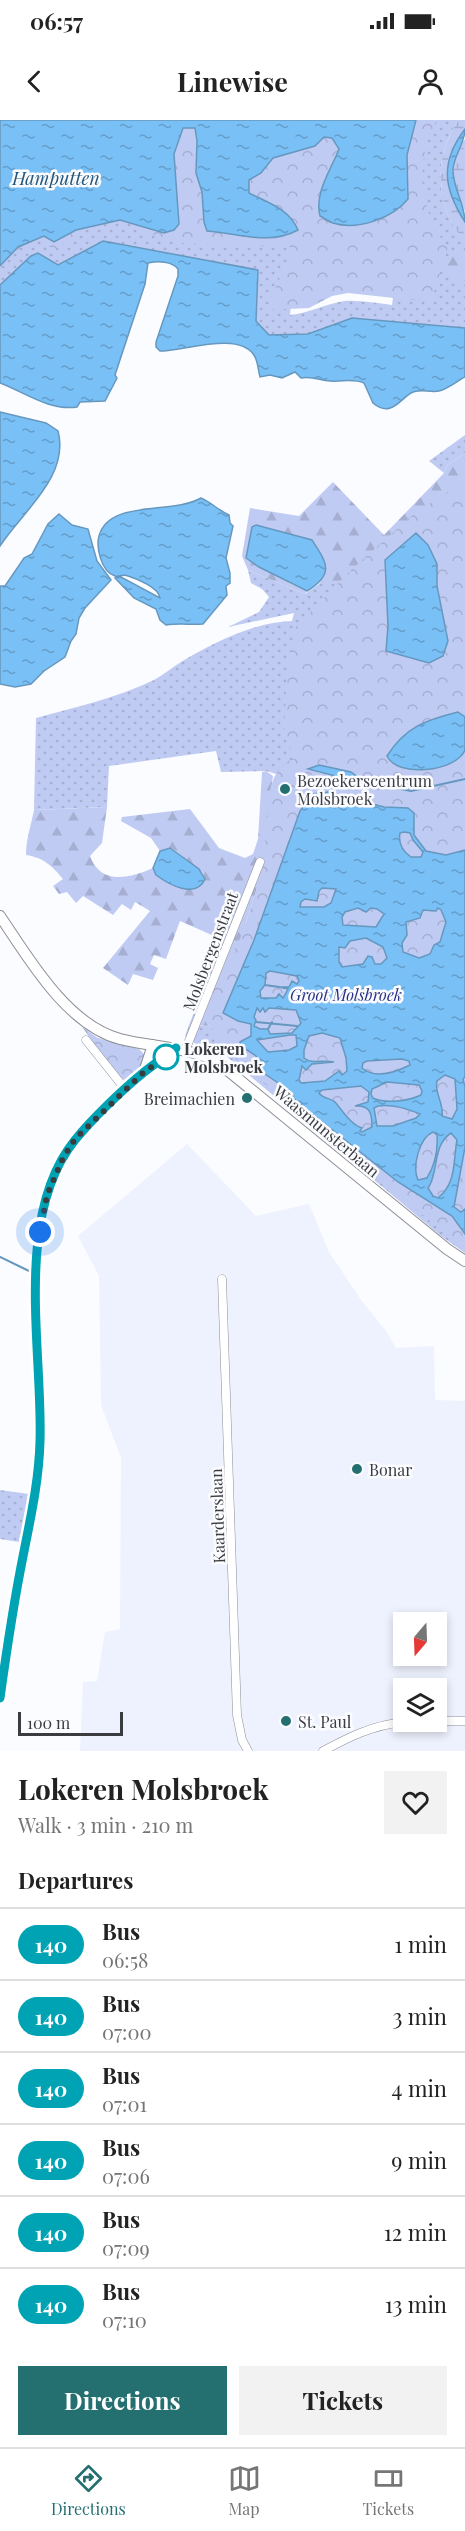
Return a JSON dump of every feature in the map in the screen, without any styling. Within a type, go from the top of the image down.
[{"type":"street","name":"Molsbergenstraat","points":[[181,1050],[260,862]]},
{"type":"street","name":"Waasmunsterbaan","points":[[0,916],[44,979],[82,1021],[119,1039],[181,1050],[215,1060],[229,1069],[447,1249],[465,1261]]},
{"type":"street","points":[[86,1040],[125,1089]]},
{"type":"street","points":[[144,1072],[153,1045]]},
{"type":"street","points":[[0,1698],[6,1644],[35,1490],[40,1441],[35,1307],[40,1232],[47,1195],[63,1158],[75,1139],[144,1072],[181,1050]]},
{"type":"street","name":"Kaarderslaan","points":[[222,1279],[237,1715],[242,1740],[248,1751]]},
{"type":"street","points":[[447,1721],[465,1721]]},
{"type":"street","points":[[322,1751],[367,1729],[393,1723]]},
{"type":"shaded area","points":[[187,1144],[256,1216],[309,1204],[329,1252],[396,1348],[434,1346],[435,1400],[465,1401],[465,1751],[80,1751],[83,1682],[97,1681],[105,1632],[120,1629],[121,1458],[101,1405],[99,1276],[78,1236]]},
{"type":"green space","name":"Hamputten","points":[[0,120],[437,120],[425,152],[423,186],[431,218],[448,248],[431,302],[348,293],[332,296],[309,308],[266,310],[293,247],[179,243],[142,231],[128,221],[99,223],[84,229],[55,250],[33,237],[0,265]]},
{"type":"green space","points":[[416,120],[458,120],[444,150],[441,176],[443,200],[447,212],[457,231],[465,238],[465,328],[352,318],[308,334],[269,335],[256,321],[258,270],[103,241],[58,265],[38,253],[31,256],[0,285],[0,266],[18,247],[34,239],[120,220],[151,230],[298,230],[290,315],[344,301],[392,305]]},
{"type":"green space","points":[[458,120],[465,120],[465,129],[450,154],[454,204],[465,222],[465,238],[451,223],[444,200],[441,176],[441,165],[447,141]]},
{"type":"green space","points":[[465,139],[465,211],[457,193],[454,165]]},
{"type":"green space","points":[[460,251],[465,256],[465,285],[453,278],[446,269],[448,260]]},
{"type":"green space","points":[[465,435],[465,453],[447,466],[444,473],[429,461]]},
{"type":"green space","points":[[465,453],[465,498],[340,584],[319,584],[326,571],[312,540],[256,525],[289,583],[307,591],[305,594],[248,570],[242,556],[250,508],[299,516],[333,482],[384,535],[444,473],[447,466]]},
{"type":"green space","name":"Groot Molsbroek","points":[[465,481],[465,1246],[442,1231],[234,1058],[219,1041],[211,1025],[209,1010],[218,980],[243,931],[266,855],[267,807],[273,781],[278,771],[286,763],[297,758],[284,737],[286,685],[294,629],[350,571],[416,512]]},
{"type":"green space","points":[[248,570],[305,594],[319,584],[340,584],[300,759],[287,777],[266,771],[221,772],[216,751],[109,766],[107,807],[34,810],[36,718],[96,702],[140,686],[193,655],[249,629],[292,621],[294,613],[228,627],[259,612],[269,597],[262,589],[251,583]]},
{"type":"green space","points":[[266,771],[273,776],[271,791],[284,804],[213,1026],[189,1025],[223,940],[180,921],[166,959],[154,955],[150,964],[158,968],[153,980],[133,974],[128,985],[103,968],[150,911],[135,902],[131,910],[122,904],[113,915],[83,896],[76,903],[67,892],[59,894],[53,886],[63,879],[47,863],[26,855],[34,810],[107,807],[102,843],[90,856],[101,872],[109,876],[126,877],[153,868],[154,872],[179,888],[197,887],[205,879],[202,872],[170,848],[160,851],[151,838],[121,821],[122,817],[190,809],[219,848],[245,858],[253,854],[258,839],[262,772]]},
{"type":"green space","points":[[189,1025],[213,1026],[444,1231],[465,1246],[465,1253],[441,1236],[225,1055],[196,1044],[185,1036]]},
{"type":"green space","points":[[82,1027],[98,1038],[139,1049],[146,1056],[144,1063],[126,1082],[110,1066]]},
{"type":"green space","points":[[0,1490],[29,1494],[19,1542],[0,1539]]},
{"type":"water","name":"Hamputten","points":[[0,120],[416,120],[407,155],[408,199],[393,212],[374,221],[342,225],[320,216],[321,190],[339,149],[332,138],[324,137],[315,146],[273,158],[261,173],[249,180],[249,193],[284,212],[298,230],[287,235],[264,238],[207,231],[204,222],[202,192],[196,173],[195,128],[183,128],[174,154],[179,224],[174,230],[164,233],[120,220],[76,230],[54,242],[44,236],[18,247],[0,266]]},
{"type":"water","points":[[465,129],[453,170],[465,222],[452,198],[447,175],[451,153]]},
{"type":"water","points":[[103,241],[258,270],[256,321],[269,335],[308,334],[352,318],[465,328],[465,377],[439,391],[411,393],[394,406],[385,409],[373,403],[364,383],[351,380],[330,381],[301,378],[295,372],[282,378],[270,375],[260,377],[254,355],[246,348],[236,344],[210,344],[160,351],[156,347],[156,342],[178,276],[178,269],[169,263],[160,262],[148,263],[145,284],[115,375],[117,378],[105,401],[80,402],[77,407],[57,406],[37,400],[0,383],[0,285],[31,256],[38,253],[58,265]]},
{"type":"water","points":[[0,412],[46,423],[58,431],[60,447],[57,463],[42,493],[0,546]]},
{"type":"water","points":[[201,498],[229,515],[233,526],[226,558],[230,573],[230,583],[226,586],[227,595],[203,624],[166,625],[160,620],[156,609],[134,598],[115,578],[121,577],[160,598],[156,591],[137,579],[126,575],[115,576],[106,570],[99,552],[99,536],[105,524],[128,512],[174,506]]},
{"type":"water","points":[[59,514],[72,525],[88,529],[97,561],[111,580],[85,608],[79,618],[76,634],[65,657],[44,671],[31,684],[15,687],[0,684],[0,586],[5,586],[24,558],[32,554],[48,524]]},
{"type":"water","points":[[256,525],[312,540],[326,568],[322,579],[307,591],[246,558],[252,527]]},
{"type":"water","points":[[416,533],[428,545],[437,564],[437,586],[448,641],[443,656],[429,663],[386,651],[388,626],[385,560]]},
{"type":"water","points":[[458,712],[465,717],[465,750],[450,763],[426,770],[414,770],[393,763],[387,756],[401,738],[417,726]]},
{"type":"water","points":[[319,765],[351,772],[362,780],[372,783],[370,785],[308,769]]},
{"type":"water","points":[[328,792],[384,807],[408,808],[414,813],[414,835],[426,851],[446,855],[465,850],[465,1077],[463,1079],[465,1147],[454,1207],[461,1212],[465,1209],[465,1234],[452,1216],[398,1182],[296,1101],[287,1089],[265,1074],[256,1056],[241,1046],[240,1042],[251,1036],[251,1024],[238,1021],[223,1013],[254,940],[300,811],[312,794]],"holes":[[[400,833],[410,833],[423,852],[421,857],[408,855],[401,847]],[[322,888],[336,889],[331,903],[324,907],[300,907],[301,902],[305,899],[317,901]],[[358,908],[366,912],[371,908],[377,909],[384,914],[376,927],[343,925],[342,917],[345,912]],[[438,908],[446,922],[440,942],[434,945],[430,954],[419,958],[403,952],[402,943],[407,935],[406,922],[420,918],[423,910],[436,911]],[[366,938],[383,947],[387,958],[381,964],[375,964],[372,957],[368,956],[363,964],[342,967],[339,962],[339,947],[345,948],[350,941]],[[270,971],[297,976],[299,981],[297,984],[292,981],[289,987],[279,987],[288,989],[283,998],[279,994],[276,998],[261,998],[260,991],[265,985],[266,973]],[[257,1008],[260,1012],[263,1008],[265,1012],[269,1008],[296,1010],[301,1023],[292,1033],[270,1034],[268,1029],[254,1026]],[[322,1033],[340,1038],[347,1071],[342,1075],[339,1071],[325,1081],[301,1083],[299,1080],[302,1066],[306,1070],[312,1064],[334,1062],[311,1061],[304,1058],[309,1036]],[[296,1035],[297,1046],[289,1050],[268,1052],[257,1040]],[[402,1059],[409,1061],[410,1065],[379,1074],[362,1068],[363,1063],[367,1061]],[[445,1075],[455,1079],[457,1109],[452,1119],[442,1116],[437,1081]],[[387,1082],[419,1085],[422,1091],[421,1095],[404,1100],[384,1101],[373,1098],[372,1089]],[[361,1086],[369,1092],[368,1102],[355,1106],[364,1107],[369,1111],[372,1127],[360,1131],[362,1128],[350,1121],[335,1102],[319,1093],[322,1090]],[[395,1106],[420,1114],[416,1118],[393,1126],[377,1126],[374,1108]],[[433,1132],[437,1135],[432,1168],[427,1178],[418,1180],[416,1161],[428,1135]],[[451,1133],[457,1140],[453,1171],[448,1185],[438,1198],[433,1196],[428,1188],[434,1175],[438,1152],[445,1138]]]},
{"type":"water","points":[[170,848],[199,869],[205,879],[201,885],[189,889],[182,888],[156,875],[153,868],[160,851]]},
{"type":"waterway","points":[[372,783],[411,791],[465,779]]},
{"type":"waterway","points":[[265,985],[279,987]]},
{"type":"waterway","points":[[256,1022],[297,1026]]},
{"type":"waterway","points":[[268,1029],[272,1022]]},
{"type":"waterway","points":[[0,1257],[29,1271]]},
{"type":"bus line","name":"140","points":[[0,1698],[6,1644],[35,1490],[40,1441],[35,1307],[40,1232],[47,1195],[63,1158],[75,1139],[125,1089],[176,1048]]},
{"type":"place","name":"Bezoekerscentrum Molsbroek","points":[[285,789]]},
{"type":"place","name":"Lokeren Molsbroek","points":[[166,1057]]},
{"type":"place","name":"Breimachien","points":[[247,1098]]},
{"type":"place","name":"Bonar","points":[[357,1469]]},
{"type":"place","name":"St. Paul","points":[[286,1721]]},
{"type":"route","points":[[40,1232],[47,1195],[63,1158],[75,1139],[125,1089],[166,1057]]}]
